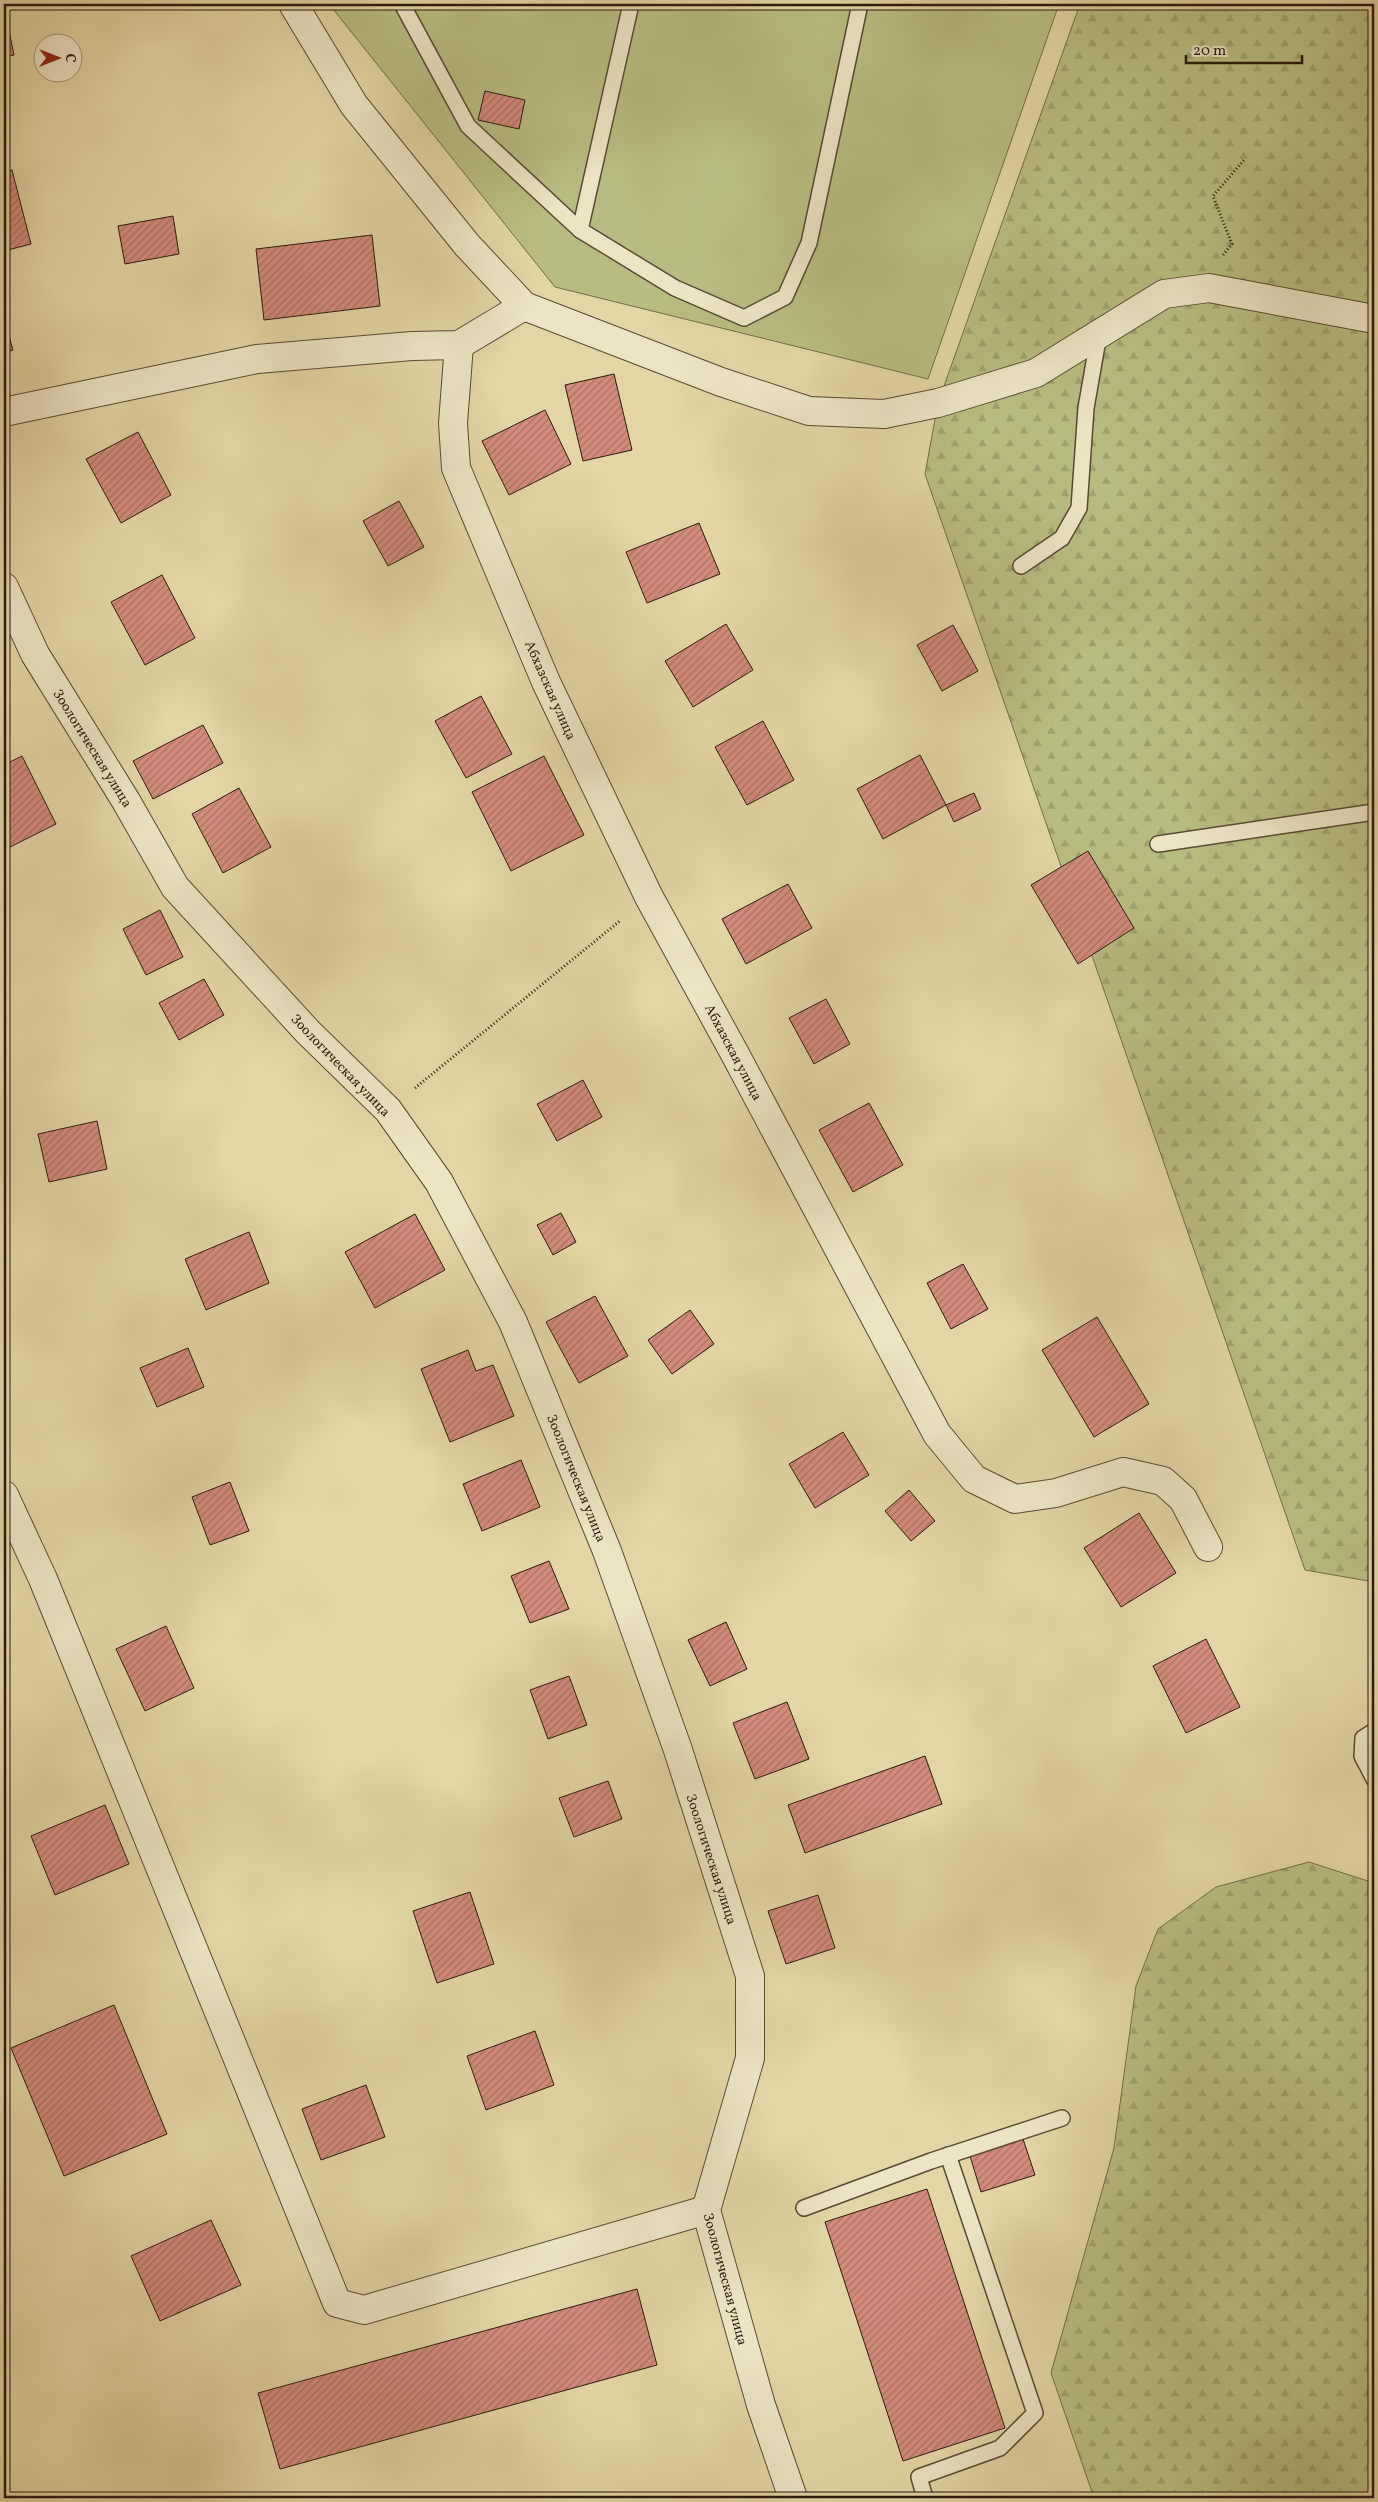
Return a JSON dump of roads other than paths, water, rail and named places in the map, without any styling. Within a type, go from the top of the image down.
[{"type":"street","points":[[293,4],[354,105],[467,245],[524,306],[721,382],[809,412],[884,414],[938,403],[1036,373],[1164,294],[1209,288],[1374,319]]},
{"type":"street","points":[[4,412],[257,359],[412,346],[459,345],[524,306]]},
{"type":"street","name":"Абхазская улица","points":[[459,345],[453,424],[456,468],[546,682],[649,897],[744,1071],[936,1434],[974,1479],[1015,1499],[1056,1492],[1123,1472],[1163,1481],[1183,1499],[1208,1547]]},
{"type":"street","name":"Зоологическая улица","points":[[4,587],[35,654],[126,801],[175,887],[308,1032],[388,1110],[440,1182],[513,1322],[607,1551],[678,1750],[750,1976],[750,2058],[706,2210],[761,2405],[793,2498]]},
{"type":"street","points":[[4,1495],[43,1579],[337,2303],[364,2310],[706,2210]]},
{"type":"lane","points":[[402,4],[468,126],[580,230],[675,288],[744,318],[785,297],[809,243],[860,4]]},
{"type":"lane","points":[[580,230],[631,4]]},
{"type":"lane","points":[[1021,566],[1062,538],[1079,508],[1086,408],[1099,334]]},
{"type":"lane","points":[[1158,844],[1374,812]]},
{"type":"lane","points":[[1374,1732],[1363,1738],[1362,1756],[1374,1779]]},
{"type":"lane","points":[[804,2208],[948,2155],[1062,2118]]},
{"type":"lane","points":[[925,2498],[919,2477],[1000,2448],[1035,2413],[948,2155]]}]
